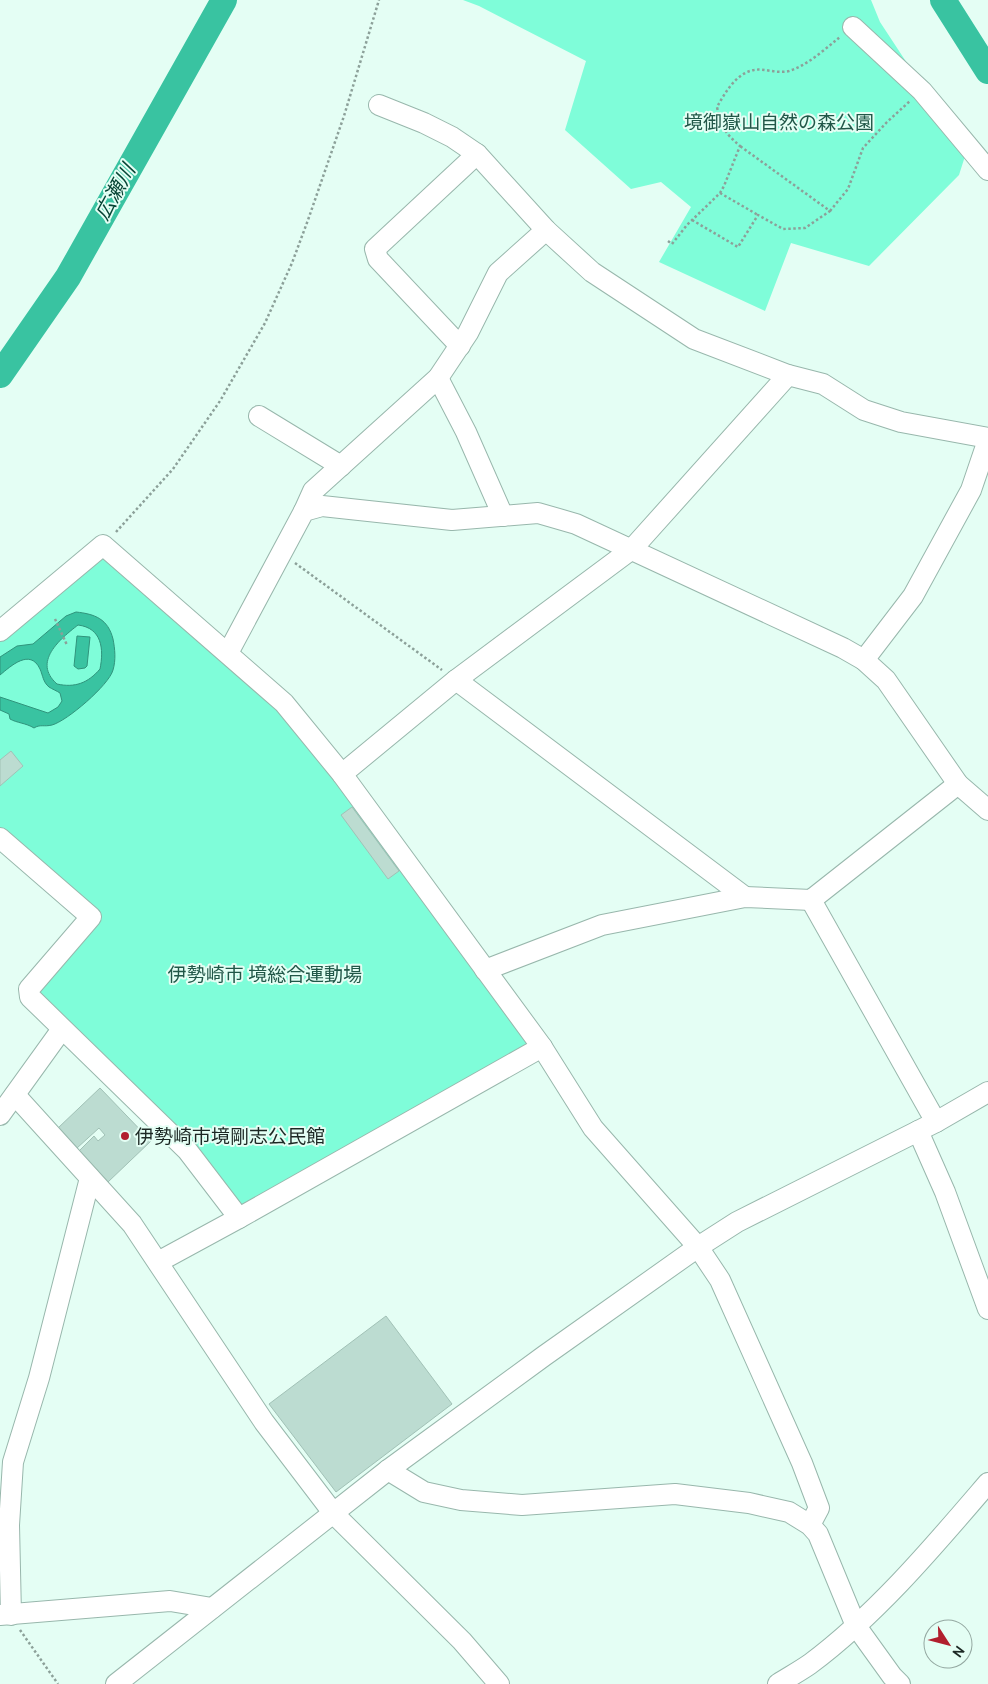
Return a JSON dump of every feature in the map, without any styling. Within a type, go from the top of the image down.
[{"type":"street","points":[[853,27],[922,91],[988,170]]},
{"type":"street","points":[[379,105],[424,123],[452,137],[477,154],[546,230],[592,272],[694,339],[788,375],[823,384],[864,410],[901,422],[988,439],[971,490],[913,596],[864,660]]},
{"type":"street","points":[[460,346],[378,259],[375,249],[477,154]]},
{"type":"street","points":[[228,653],[313,491],[438,378],[468,333],[498,273],[546,230]]},
{"type":"street","points":[[342,774],[456,680],[632,549],[788,375]]},
{"type":"street","points":[[438,378],[466,432],[503,516]]},
{"type":"street","points":[[259,416],[341,466]]},
{"type":"street","points":[[304,511],[322,506],[452,520],[538,513],[576,524],[843,648],[864,660],[886,680],[958,784],[988,810]]},
{"type":"street","points":[[0,631],[103,545],[284,703],[342,774],[542,1047],[593,1128],[698,1246],[720,1280],[802,1463],[819,1508],[810,1525]]},
{"type":"street","points":[[456,680],[745,897]]},
{"type":"street","points":[[485,970],[602,926],[745,897],[811,900],[958,784]]},
{"type":"street","points":[[0,838],[90,917],[28,989],[30,997],[187,1150],[239,1218]]},
{"type":"street","points":[[811,900],[936,1122]]},
{"type":"street","points":[[0,1115],[62,1029]]},
{"type":"street","points":[[158,1262],[542,1047]]},
{"type":"street","points":[[116,1684],[388,1470],[698,1246],[737,1222],[936,1122],[988,1092]]},
{"type":"street","points":[[15,1095],[132,1224],[264,1422],[334,1514],[462,1641],[498,1684]]},
{"type":"street","points":[[918,1131],[945,1192],[988,1309]]},
{"type":"street","points":[[90,1178],[39,1378],[13,1462],[5,1615],[170,1601],[212,1608]]},
{"type":"street","points":[[388,1470],[424,1492],[461,1500],[522,1505],[675,1494],[711,1497],[789,1512],[810,1525],[818,1534],[856,1626],[892,1676],[900,1684]]},
{"type":"street","points":[[778,1684],[810,1664],[856,1626],[942,1537],[988,1483]]},
{"type":"path","points":[[103,545],[173,469],[220,401],[265,324],[292,263],[308,220],[344,116],[378,0]]},
{"type":"path","points":[[830,212],[740,146],[726,133],[720,122],[717,107],[727,90],[740,77],[754,70],[770,72],[788,71],[804,64],[853,27]]},
{"type":"path","points":[[720,193],[783,229],[805,228],[830,212],[848,188],[863,148],[887,122],[922,91]]},
{"type":"path","points":[[668,241],[672,244],[692,220],[720,193],[740,146]]},
{"type":"path","points":[[692,220],[738,247],[758,215]]},
{"type":"path","points":[[282,553],[456,680]]},
{"type":"path","points":[[54,619],[67,645],[60,630]]},
{"type":"path","points":[[5,1615],[58,1684]]},
{"type":"green space","name":"境御嶽山自然の森公園","points":[[463,0],[871,0],[880,22],[966,153],[959,175],[869,266],[791,243],[765,311],[659,262],[691,207],[661,182],[631,189],[565,130],[586,61],[479,6]]},
{"type":"green space","name":"伊勢崎市 境総合運動場","points":[[104,556],[297,727],[527,1038],[527,1045],[247,1206],[237,1204],[39,995],[40,987],[101,917],[0,830],[0,641]]},
{"type":"shaded area","points":[[76,612],[89,614],[100,619],[108,627],[113,639],[115,654],[114,666],[110,677],[87,702],[67,717],[52,725],[34,728],[10,719],[9,714],[0,710],[0,697],[48,713],[58,707],[62,701],[60,693],[45,683],[36,663],[26,659],[20,661],[0,675],[0,657],[17,646],[33,644],[66,616]],"holes":[[[78,625],[92,630],[100,641],[102,654],[100,669],[91,678],[81,683],[75,685],[57,684],[50,676],[47,667],[51,652]]]},
{"type":"shaded area","points":[[77,636],[90,637],[87,666],[78,669],[74,666]]},
{"type":"building","points":[[11,751],[23,766],[0,786],[0,760]]},
{"type":"building","points":[[352,807],[399,871],[388,879],[341,815]]},
{"type":"building","name":"伊勢崎市境剛志公民館","points":[[100,1088],[151,1141],[108,1182],[79,1151],[94,1136],[98,1141],[105,1135],[99,1128],[77,1148],[58,1128]]},
{"type":"building","points":[[386,1316],[452,1404],[336,1492],[269,1404]]},
{"type":"waterway","name":"広瀬川","points":[[0,375],[68,277],[224,0]]},
{"type":"waterway","points":[[943,0],[988,71]]},
{"type":"place","name":"伊勢崎市境剛志公民館","points":[[125,1136]]}]
